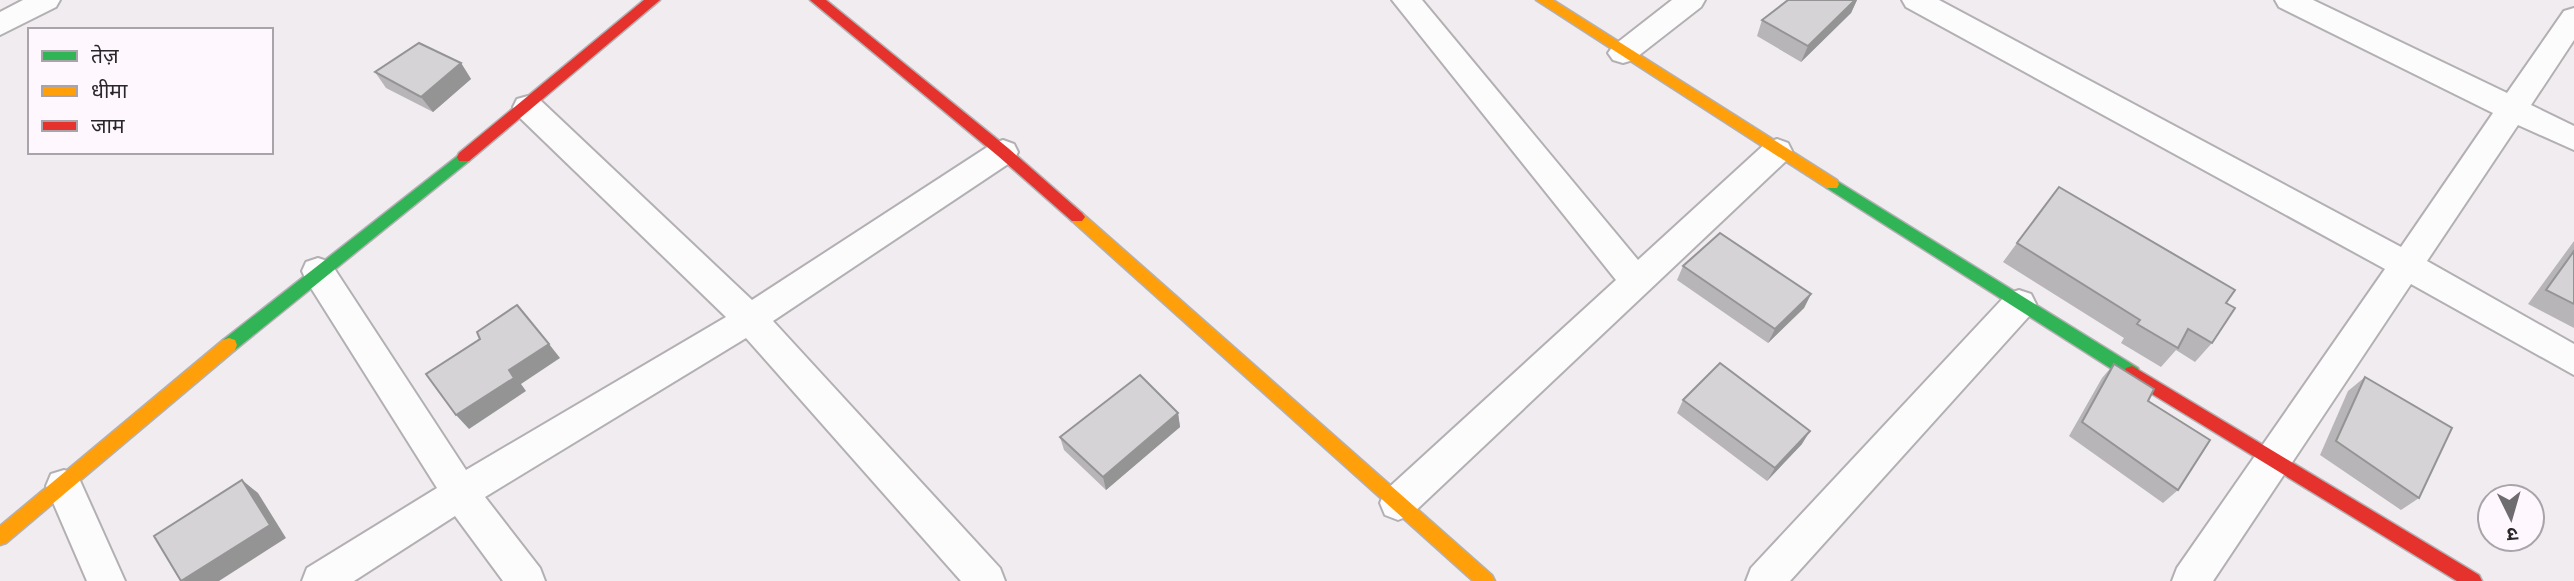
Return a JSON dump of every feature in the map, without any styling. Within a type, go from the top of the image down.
[{"type":"street","points":[[0,25],[46,0]]},
{"type":"street","points":[[0,537],[318,271],[528,107],[653,0]]},
{"type":"street","points":[[817,0],[1003,152],[1486,581]]},
{"type":"street","points":[[1406,0],[1636,282]]},
{"type":"street","points":[[1543,0],[2018,304],[2473,581]]},
{"type":"street","points":[[1623,53],[1691,0]]},
{"type":"street","points":[[1916,0],[2406,265],[2574,361]]},
{"type":"street","points":[[2289,0],[2574,139]]},
{"type":"street","points":[[2191,581],[2574,18]]},
{"type":"street","points":[[528,107],[750,319],[986,581]]},
{"type":"street","points":[[1398,503],[1777,151]]},
{"type":"street","points":[[321,581],[460,493],[750,319],[1003,152]]},
{"type":"street","points":[[318,271],[460,493],[526,581]]},
{"type":"street","points":[[1765,581],[2018,304]]},
{"type":"street","points":[[64,486],[106,581]]},
{"type":"building","points":[[1788,0],[1855,0],[1808,46],[1762,20]]},
{"type":"building","points":[[419,43],[461,63],[421,97],[375,72]]},
{"type":"building","points":[[2059,187],[2235,290],[2226,303],[2235,308],[2212,343],[2188,329],[2178,348],[2137,324],[2140,320],[2017,243]]},
{"type":"building","points":[[1720,233],[1811,294],[1775,329],[1683,266]]},
{"type":"building","points":[[2574,251],[2574,304],[2546,290]]},
{"type":"building","points":[[517,305],[549,344],[509,370],[514,378],[456,415],[426,374],[480,339],[477,332]]},
{"type":"building","points":[[1720,363],[1810,431],[1775,468],[1683,400]]},
{"type":"building","points":[[2114,364],[2154,389],[2148,401],[2210,440],[2178,490],[2082,422]]},
{"type":"building","points":[[1140,375],[1178,413],[1103,477],[1060,437]]},
{"type":"building","points":[[2365,377],[2452,428],[2419,498],[2336,441]]},
{"type":"building","points":[[242,480],[270,525],[181,581],[154,536]]},
{"type":"traffic: fast","points":[[229,345],[464,157]]},
{"type":"traffic: fast","points":[[1832,184],[2132,373]]},
{"type":"traffic: slow","points":[[1543,0],[1832,184]]},
{"type":"traffic: slow","points":[[1077,217],[1486,581]]},
{"type":"traffic: slow","points":[[0,537],[229,345]]},
{"type":"traffic: jam","points":[[464,157],[653,0]]},
{"type":"traffic: jam","points":[[817,0],[1003,152],[1077,217]]},
{"type":"traffic: jam","points":[[2132,373],[2473,581]]}]
